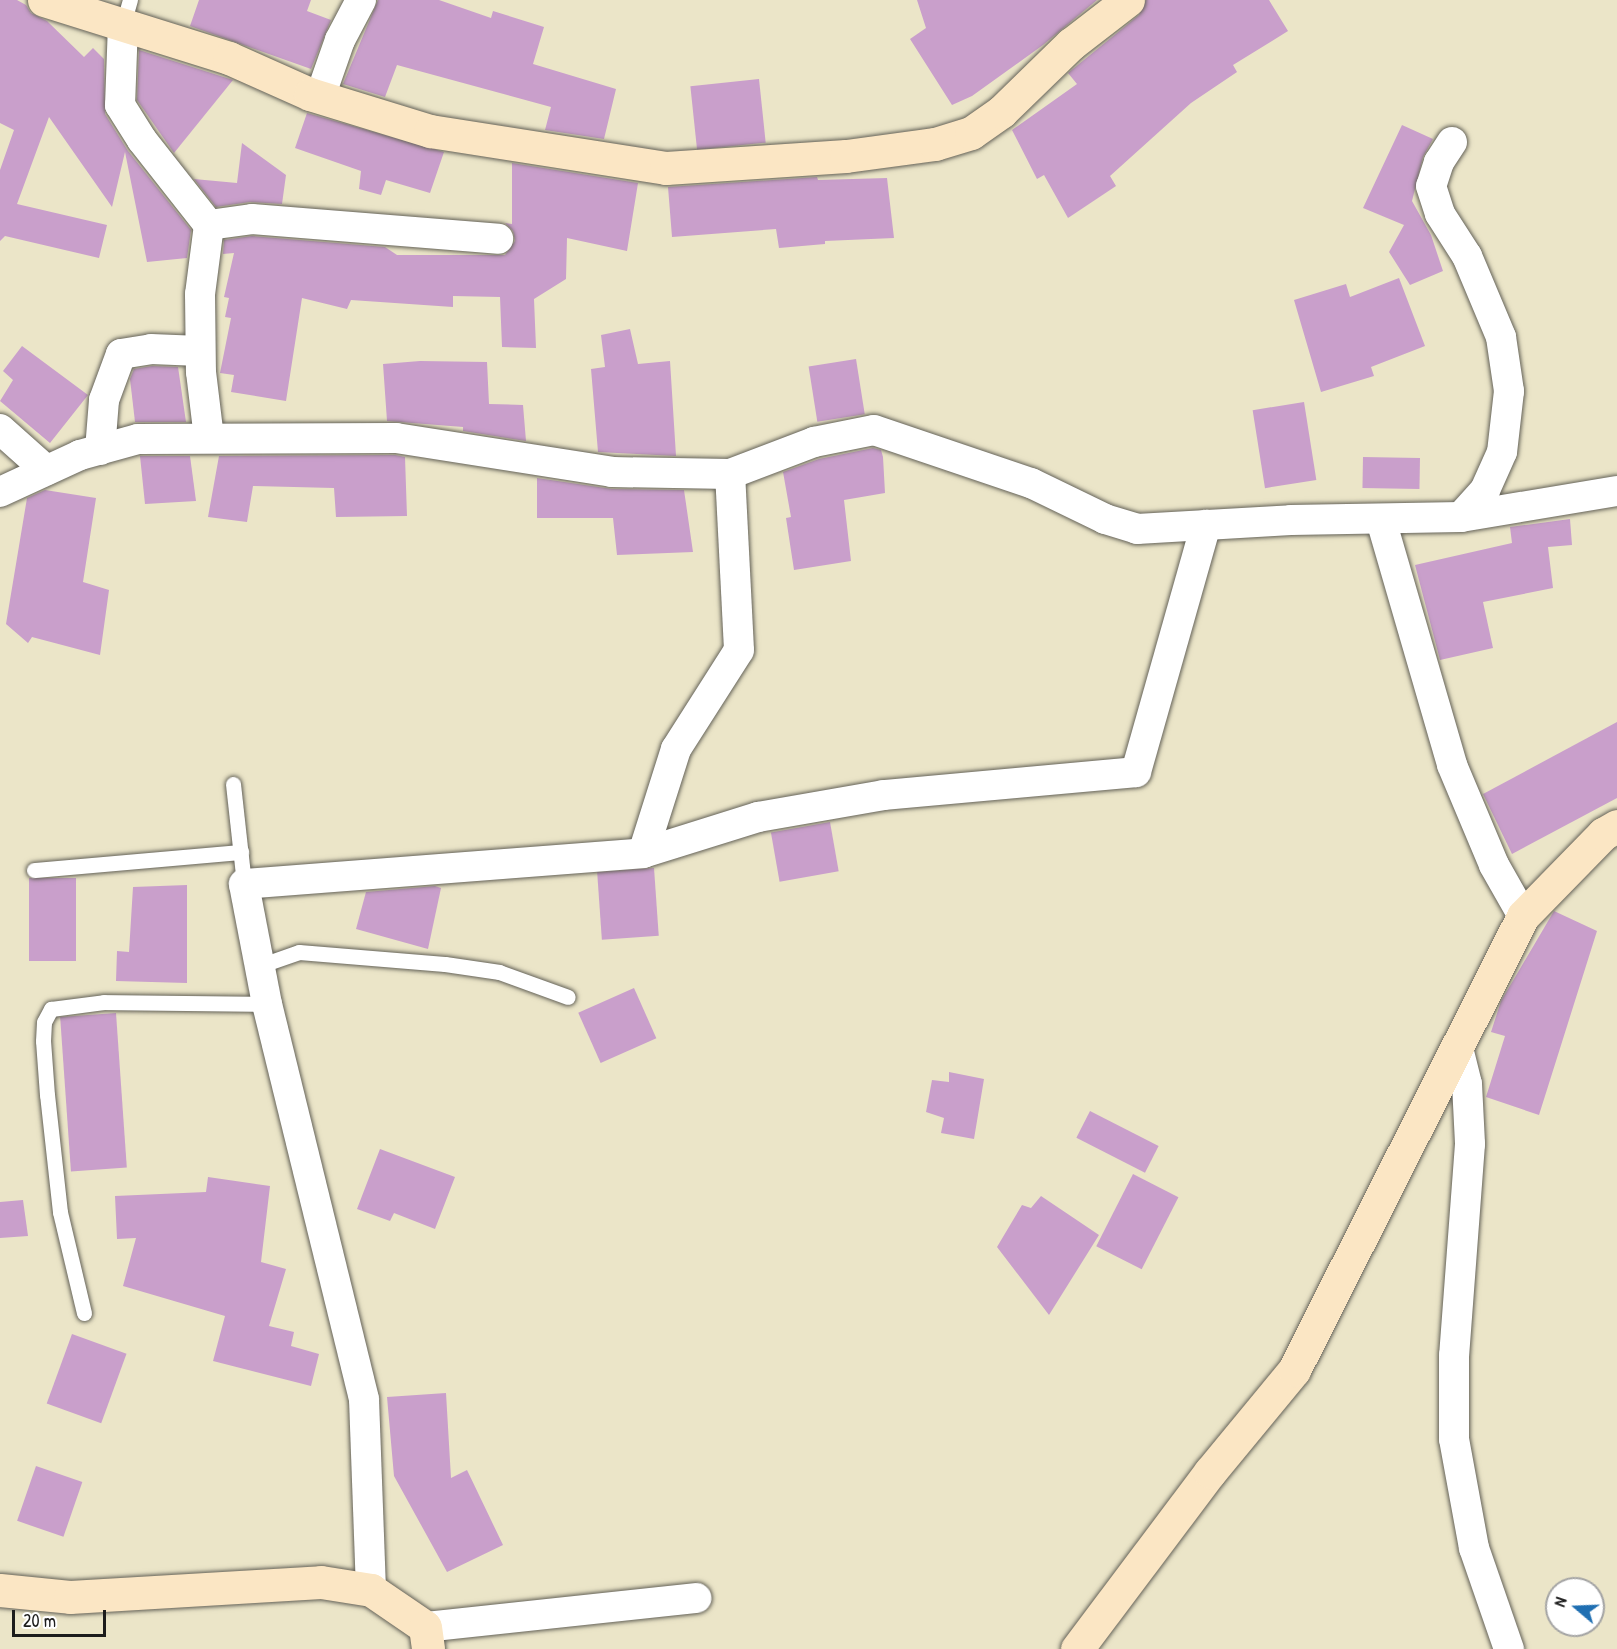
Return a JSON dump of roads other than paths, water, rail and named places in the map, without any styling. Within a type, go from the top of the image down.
[{"type":"street","points":[[44,0],[126,12],[320,97],[430,131],[666,168],[846,156],[935,144],[971,133],[1001,112],[1071,44],[1128,0]]},
{"type":"street","points":[[320,97],[340,40],[361,0]]},
{"type":"street","points":[[126,12],[120,105],[142,140],[209,225],[200,294],[200,351],[209,438]]},
{"type":"street","points":[[1452,142],[1439,162],[1431,186],[1440,214],[1467,256],[1501,337],[1509,391],[1502,452],[1485,490],[1461,517]]},
{"type":"street","points":[[209,225],[252,219],[498,239]]},
{"type":"street","points":[[100,450],[104,400],[121,354],[151,349],[200,351]]},
{"type":"street","points":[[0,429],[46,470]]},
{"type":"street","points":[[0,492],[46,470],[138,439],[396,438],[612,472],[729,474],[814,442],[874,430],[1031,483],[1105,519],[1137,528],[1461,517],[1617,491]]},
{"type":"street","points":[[643,853],[676,749],[740,650],[729,474]]},
{"type":"street","points":[[1382,520],[1452,765],[1494,865],[1523,916]]},
{"type":"street","points":[[371,1590],[364,1399],[267,1004],[244,884],[643,853],[758,817],[884,795],[1136,772],[1206,525]]},
{"type":"street","points":[[1077,1649],[1210,1472],[1294,1370],[1523,916],[1603,834],[1617,826]]},
{"type":"street","points":[[1458,1048],[1467,1084],[1470,1144],[1454,1355],[1454,1439],[1474,1548],[1509,1649]]},
{"type":"street","points":[[0,1590],[70,1597],[321,1582],[371,1590],[427,1638],[696,1598]]},
{"type":"lane","points":[[233,784],[244,884]]},
{"type":"lane","points":[[34,870],[241,852]]},
{"type":"lane","points":[[259,966],[299,952],[445,964],[499,972],[568,997]]},
{"type":"lane","points":[[84,1313],[60,1212],[47,1095],[43,1041],[44,1022],[51,1009],[104,1002],[267,1004]]}]
